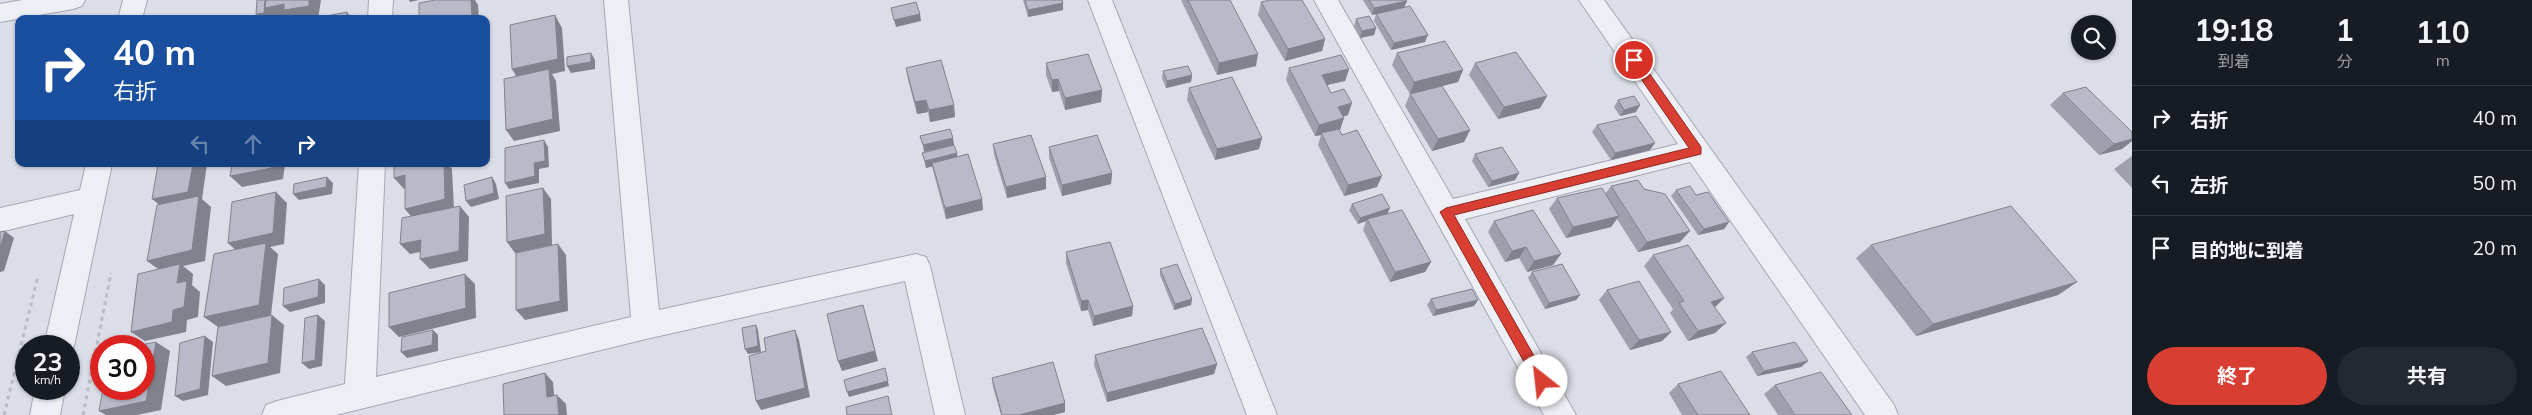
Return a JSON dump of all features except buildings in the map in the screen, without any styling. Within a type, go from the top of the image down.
[{"type":"street","points":[[0,14],[73,0]]},
{"type":"street","points":[[131,15],[134,0]]},
{"type":"street","points":[[380,15],[381,0]]},
{"type":"street","points":[[616,0],[646,326]]},
{"type":"street","points":[[1100,0],[1262,415]]},
{"type":"street","points":[[1326,0],[1561,415]]},
{"type":"street","points":[[1592,0],[1883,415]]},
{"type":"street","points":[[1446,212],[1697,150]]},
{"type":"street","points":[[62,335],[98,167]]},
{"type":"street","points":[[360,395],[372,167]]},
{"type":"street","points":[[0,220],[91,199]]},
{"type":"street","points":[[277,415],[646,326],[916,266],[950,415]]},
{"type":"street","points":[[44,415],[47,400]]},
{"type":"path","points":[[83,415],[111,270]]},
{"type":"path","points":[[4,415],[39,274]]},
{"type":"route","points":[[1542,381],[1446,212],[1697,150],[1634,60]]}]
